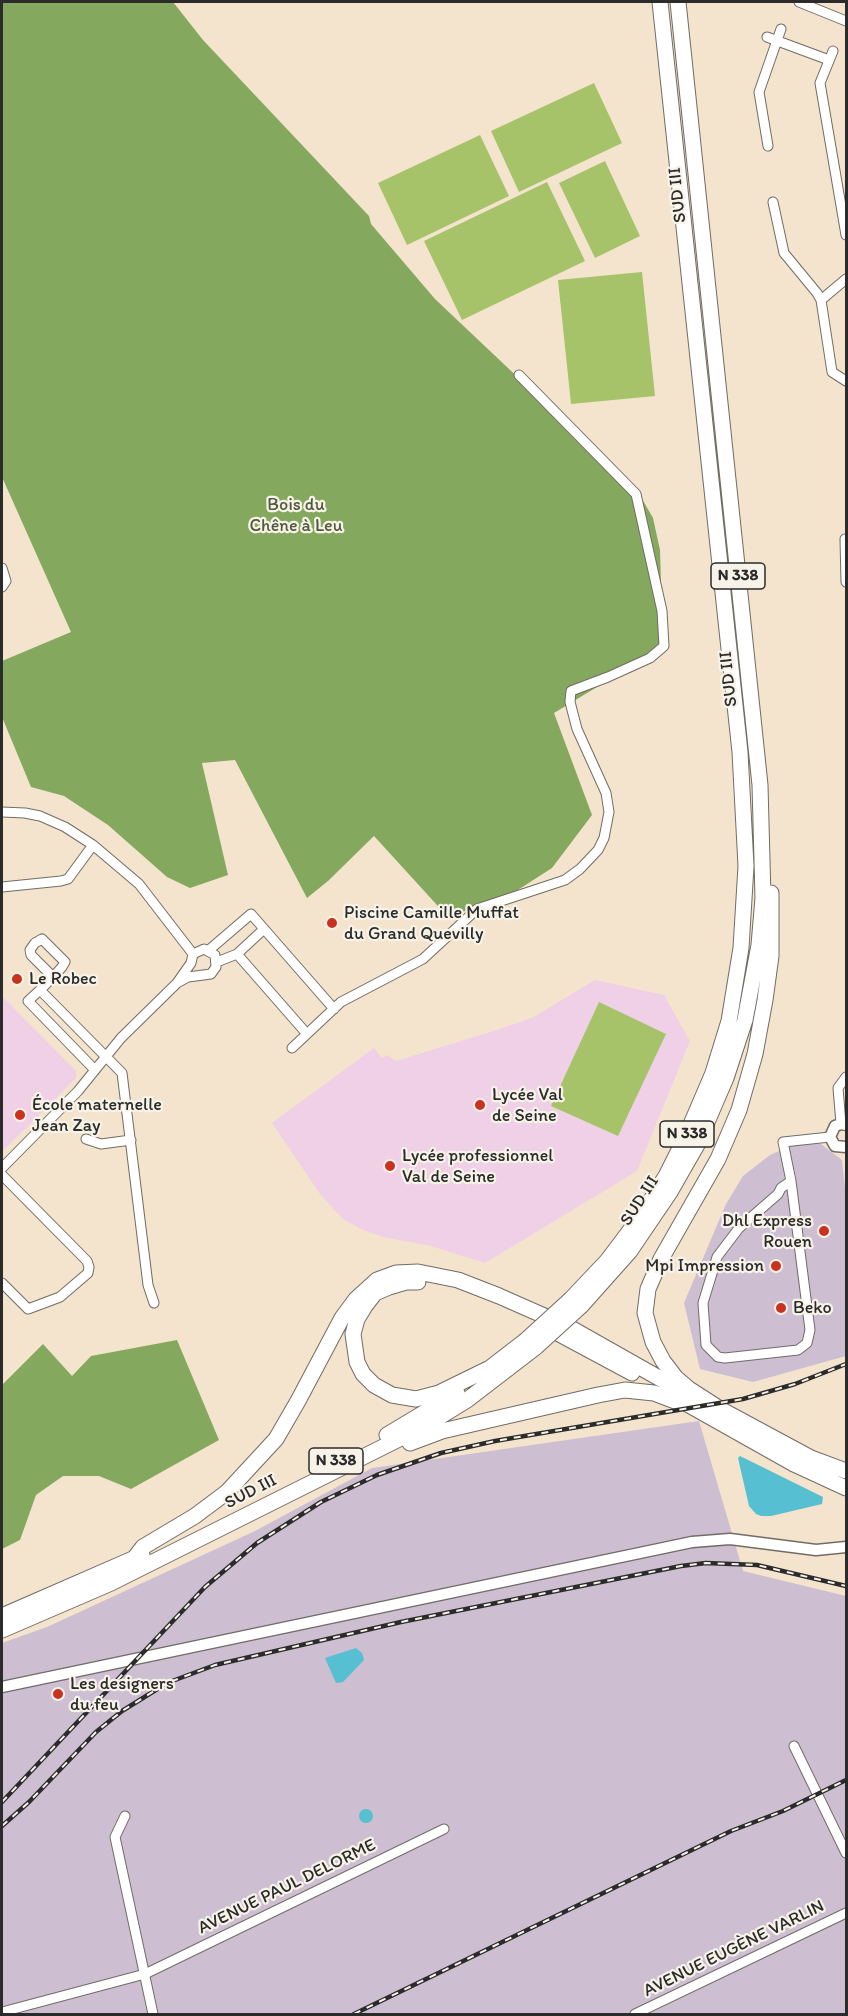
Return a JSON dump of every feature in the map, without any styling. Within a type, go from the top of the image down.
[{"type":"highway","name":"SUD III","points":[[576,1302],[641,1216],[687,1136],[713,1073],[729,1021],[741,948],[746,866],[741,752],[660,2]]},
{"type":"highway","name":"SUD III","points":[[576,1302],[630,1251],[670,1192],[698,1143],[726,1078],[745,1020],[759,945],[764,870],[760,785],[678,2]]},
{"type":"highway","points":[[760,785],[769,854],[772,914],[771,956],[755,1054],[739,1110],[722,1149],[661,1259],[648,1289],[645,1313],[653,1342],[663,1361],[676,1378],[689,1389],[720,1409],[811,1458],[846,1471]]},
{"type":"highway","points":[[133,1560],[143,1547],[195,1516],[227,1492],[276,1439],[342,1318],[356,1299],[377,1280],[396,1273],[418,1272],[458,1280],[499,1296],[567,1326],[698,1400],[720,1409]]},
{"type":"highway","points":[[488,1369],[439,1393],[416,1399],[392,1395],[374,1385],[363,1374],[357,1362],[353,1334],[357,1319],[375,1293],[406,1282],[431,1282],[473,1295],[543,1326],[794,1464],[846,1488]]},
{"type":"highway","name":"N 338","points":[[531,1344],[576,1302]]},
{"type":"highway","name":"SUD III","points":[[2,1616],[133,1560],[390,1433],[456,1394],[488,1369],[531,1344]]},
{"type":"highway","name":"SUD III","points":[[2,1630],[111,1583],[423,1427],[467,1400],[531,1344]]},
{"type":"highway","points":[[373,1452],[387,1452],[442,1431],[625,1390],[660,1395],[702,1413]]},
{"type":"street","points":[[799,2],[846,21]]},
{"type":"street","points":[[768,146],[759,92],[772,39],[781,29]]},
{"type":"street","points":[[772,39],[831,56],[820,83],[846,235]]},
{"type":"street","points":[[835,162],[846,160]]},
{"type":"street","points":[[773,202],[784,253],[821,300],[832,372],[846,381]]},
{"type":"street","points":[[821,300],[846,279]]},
{"type":"street","points":[[292,1048],[341,1002],[413,965],[477,909],[565,880],[580,869],[598,850],[604,838],[609,812],[606,793],[577,729],[570,702],[571,691],[650,658],[664,646],[662,611],[636,494],[519,375]]},
{"type":"street","points":[[846,539],[846,582]]},
{"type":"street","points":[[2,568],[6,580],[2,586]]},
{"type":"street","points":[[2,812],[40,816],[65,827],[93,845],[139,884],[192,959],[192,969],[200,975]]},
{"type":"street","points":[[2,887],[68,879],[93,845]]},
{"type":"street","points":[[2,1168],[78,1091],[122,1038],[177,983],[200,950],[208,950],[251,914],[334,1009]]},
{"type":"street","points":[[217,962],[237,954],[264,928]]},
{"type":"street","points":[[177,983],[188,977],[211,974],[217,962],[215,956],[208,950]]},
{"type":"street","points":[[237,954],[307,1034]]},
{"type":"street","points":[[53,977],[28,1001],[94,1070]]},
{"type":"street","points":[[40,990],[122,1073],[148,1285],[154,1303]]},
{"type":"street","points":[[846,1077],[838,1088],[844,1125],[832,1129],[830,1137],[835,1146],[846,1149]]},
{"type":"street","points":[[791,1181],[739,1228],[717,1257],[703,1303],[706,1344],[718,1357],[798,1350],[807,1343],[810,1330],[791,1181],[783,1142],[830,1137]]},
{"type":"street","points":[[86,1139],[101,1144],[131,1140]]},
{"type":"street","points":[[2,1175],[87,1261],[89,1267],[88,1273],[60,1297],[28,1309],[2,1283]]},
{"type":"street","points":[[2,1687],[692,1542],[745,1539],[776,1546],[816,1550],[846,1547]]},
{"type":"street","points":[[829,1550],[846,1539]]},
{"type":"street","points":[[794,1746],[846,1853]]},
{"type":"street","points":[[125,1816],[115,1837],[153,2014]]},
{"type":"street","name":"AVENUE PAUL DELORME","points":[[2,2012],[145,1974],[444,1829]]},
{"type":"street","name":"AVENUE EUGÈNE VARLIN","points":[[635,2014],[846,1913]]},
{"type":"shaded area","name":"Lycée Val de Seine","points":[[595,980],[664,995],[690,1041],[637,1171],[485,1263],[431,1246],[384,1237],[363,1230],[343,1219],[320,1194],[272,1123],[374,1048],[382,1058],[387,1055],[396,1061],[497,1030],[532,1018]]},
{"type":"shaded area","name":"École maternelle Jean Zay","points":[[2,996],[76,1071],[76,1078],[2,1152]]},
{"type":"shaded area","points":[[797,1143],[821,1144],[842,1160],[846,1197],[846,1356],[753,1382],[700,1369],[684,1303],[726,1204],[743,1176],[770,1155]]},
{"type":"shaded area","points":[[699,1421],[743,1571],[846,1596],[846,2014],[2,2014],[2,1643],[47,1627],[255,1531],[372,1468]]},
{"type":"green space","name":"Bois du Chêne à Leu","points":[[2,2],[173,2],[203,40],[369,216],[371,224],[435,299],[637,490],[653,518],[660,550],[663,647],[554,713],[592,815],[552,868],[499,902],[447,916],[374,836],[307,898],[235,760],[202,763],[228,875],[190,888],[167,877],[108,825],[64,796],[31,787],[2,717],[2,661],[71,632],[2,477]]},
{"type":"green space","points":[[594,83],[622,143],[519,192],[491,131]]},
{"type":"green space","points":[[480,135],[509,196],[407,245],[378,183]]},
{"type":"green space","points":[[605,161],[640,236],[595,258],[559,183]]},
{"type":"green space","points":[[547,182],[585,261],[462,320],[424,241]]},
{"type":"green space","points":[[642,272],[655,396],[571,404],[558,280]]},
{"type":"green space","points":[[599,1002],[666,1034],[618,1136],[551,1106]]},
{"type":"green space","points":[[177,1340],[219,1440],[131,1489],[99,1476],[63,1476],[36,1495],[20,1540],[2,1549],[2,1385],[43,1344],[72,1376],[91,1356]]},
{"type":"water","points":[[740,1456],[823,1497],[822,1504],[771,1516],[756,1514],[749,1506],[738,1458]]},
{"type":"water","points":[[356,1648],[362,1653],[364,1660],[343,1682],[336,1683],[325,1658]]},
{"type":"water","points":[[366,1809],[371,1811],[373,1816],[371,1821],[366,1823],[361,1821],[359,1816],[361,1811]]},
{"type":"railway","points":[[2,1802],[205,1587],[257,1543],[321,1502],[377,1475],[441,1453],[495,1441],[743,1399],[795,1384],[846,1364]]},
{"type":"railway","points":[[2,1826],[29,1802],[96,1732],[122,1711],[167,1683],[215,1665],[401,1622],[681,1566],[706,1563],[757,1565],[846,1586]]},
{"type":"railway","points":[[354,2014],[731,1831],[783,1811],[846,1780]]},
{"type":"place","name":"Piscine Camille Muffat du Grand Quevilly","points":[[332,923]]},
{"type":"place","name":"Le Robec","points":[[17,979]]},
{"type":"place","name":"Lycée Val de Seine","points":[[480,1105]]},
{"type":"place","name":"École maternelle Jean Zay","points":[[20,1115]]},
{"type":"place","name":"Lycée professionnel Val de Seine","points":[[390,1166]]},
{"type":"place","name":"Dhl Express Rouen","points":[[824,1231]]},
{"type":"place","name":"Mpi Impression","points":[[776,1266]]},
{"type":"place","name":"Beko","points":[[781,1308]]},
{"type":"place","name":"Les designers du feu","points":[[58,1694]]}]
